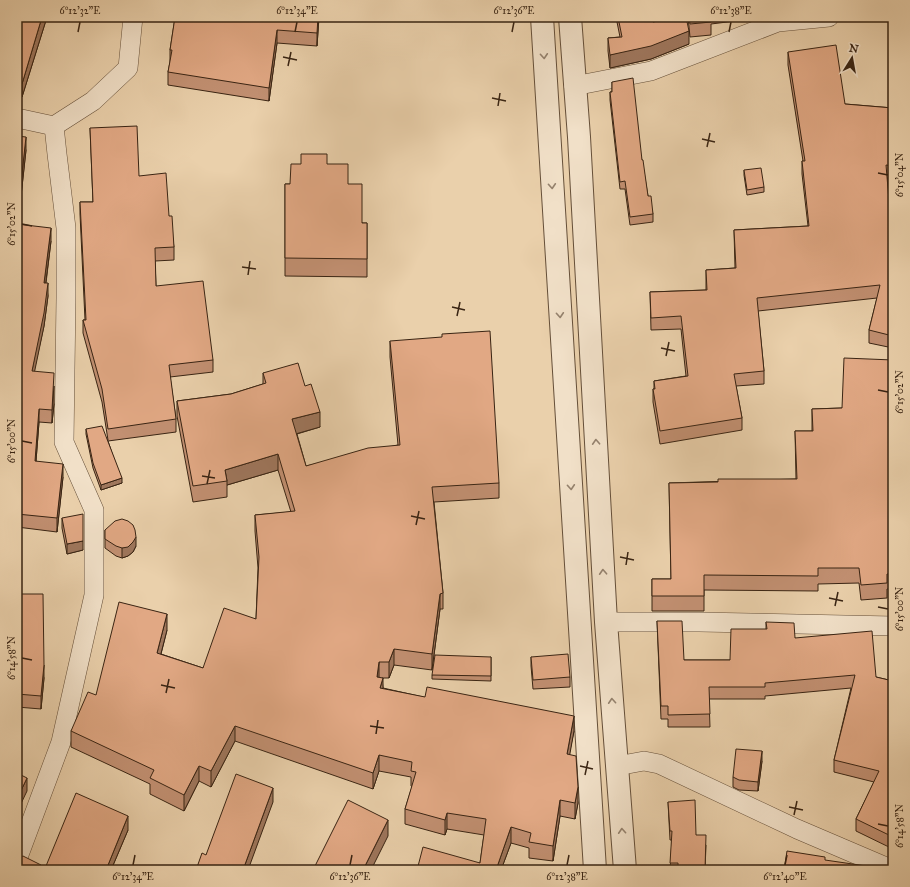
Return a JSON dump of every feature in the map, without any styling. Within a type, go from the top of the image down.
[{"type":"street","points":[[17,118],[54,126],[93,102],[128,68],[133,17]]},
{"type":"street","points":[[542,17],[595,870]]},
{"type":"street","points":[[570,17],[579,145],[606,622],[618,766],[624,870]]},
{"type":"street","points":[[574,86],[651,71],[778,22],[829,17]]},
{"type":"street","points":[[17,860],[61,742],[94,595],[94,510],[64,442],[66,228],[54,126]]},
{"type":"street","points":[[606,622],[699,622],[893,626]]},
{"type":"street","points":[[618,766],[644,761],[659,764],[797,830],[893,870]]},
{"type":"building","points":[[17,17],[42,17],[22,84],[17,82]]},
{"type":"building","points":[[175,17],[318,17],[317,33],[277,30],[269,88],[168,72]]},
{"type":"building","points":[[618,17],[652,17],[653,22],[686,17],[689,31],[651,46],[610,55],[608,38],[622,37]]},
{"type":"building","points":[[689,17],[710,17],[711,22],[690,24]]},
{"type":"building","points":[[836,45],[845,104],[893,108],[893,166],[886,165],[891,224],[893,225],[893,336],[869,330],[880,285],[757,298],[764,371],[734,374],[742,418],[660,431],[653,389],[655,389],[654,381],[688,376],[681,316],[651,318],[650,292],[707,290],[706,270],[736,268],[734,230],[809,226],[802,161],[805,161],[788,52]]},
{"type":"building","points":[[633,78],[642,160],[648,196],[651,196],[653,214],[630,217],[625,181],[620,182],[610,92],[612,92],[612,82]]},
{"type":"building","points":[[137,126],[139,176],[166,173],[169,216],[172,216],[174,247],[155,248],[156,286],[203,281],[213,360],[169,365],[176,419],[108,429],[102,389],[83,320],[86,320],[80,202],[93,202],[90,128]]},
{"type":"building","points":[[17,136],[26,137],[17,219]]},
{"type":"building","points":[[301,154],[327,154],[327,164],[348,164],[348,184],[362,184],[362,223],[367,223],[367,259],[285,258],[285,184],[290,184],[291,164],[301,164]]},
{"type":"building","points":[[761,168],[764,187],[747,190],[744,170]]},
{"type":"building","points":[[17,224],[51,228],[44,283],[48,283],[44,313],[32,371],[54,373],[52,410],[39,409],[35,461],[63,464],[57,518],[17,514]]},
{"type":"building","points":[[490,331],[499,483],[432,487],[443,593],[440,594],[432,654],[394,649],[389,662],[379,662],[377,677],[383,678],[380,688],[425,697],[427,687],[574,716],[567,754],[576,756],[578,787],[575,803],[560,800],[553,846],[529,842],[531,833],[511,827],[496,870],[417,870],[423,847],[480,863],[486,819],[447,813],[445,820],[405,809],[416,772],[411,771],[412,762],[379,755],[373,773],[235,726],[211,771],[199,766],[184,795],[150,778],[154,770],[71,731],[88,692],[96,695],[119,602],[167,614],[157,653],[203,668],[224,608],[256,619],[259,557],[255,515],[295,511],[278,454],[225,470],[227,481],[193,486],[177,401],[231,394],[266,383],[263,373],[298,363],[305,386],[311,384],[320,412],[292,419],[306,466],[368,448],[400,445],[390,341],[442,337],[442,334]]},
{"type":"building","points":[[844,358],[893,360],[893,574],[887,574],[887,583],[861,585],[859,568],[818,568],[818,576],[704,575],[704,596],[652,596],[652,579],[671,579],[669,483],[718,482],[718,479],[797,479],[795,431],[813,431],[812,409],[842,408]]},
{"type":"building","points":[[102,426],[122,478],[101,485],[93,463],[86,429]]},
{"type":"building","points":[[83,514],[83,541],[67,544],[62,518]]},
{"type":"building","points":[[122,519],[133,525],[136,537],[128,547],[122,548],[105,539],[105,530],[115,521]]},
{"type":"building","points":[[17,594],[43,594],[44,665],[41,696],[17,694]]},
{"type":"building","points":[[657,621],[682,621],[684,660],[730,660],[731,629],[767,629],[766,622],[794,623],[795,638],[872,631],[876,677],[893,681],[893,694],[890,705],[893,706],[893,837],[856,819],[879,771],[834,760],[855,675],[765,683],[765,687],[709,687],[710,714],[668,715],[668,706],[661,706]]},
{"type":"building","points":[[568,654],[570,677],[533,680],[531,657]]},
{"type":"building","points":[[435,655],[491,657],[491,676],[432,675]]},
{"type":"building","points":[[736,749],[762,751],[758,782],[739,780],[733,777]]},
{"type":"building","points":[[17,773],[27,778],[17,799]]},
{"type":"building","points":[[236,774],[273,788],[243,870],[196,870],[202,853],[206,855]]},
{"type":"building","points":[[76,793],[128,816],[106,870],[55,870],[46,866]]},
{"type":"building","points":[[348,800],[388,820],[363,870],[313,870]]},
{"type":"building","points":[[695,800],[696,835],[706,835],[705,870],[678,870],[678,863],[670,863],[672,831],[670,831],[668,802]]},
{"type":"building","points":[[787,851],[825,857],[825,860],[880,868],[879,870],[784,870]]},
{"type":"building","points":[[23,856],[41,865],[39,870],[17,870],[17,858]]}]
